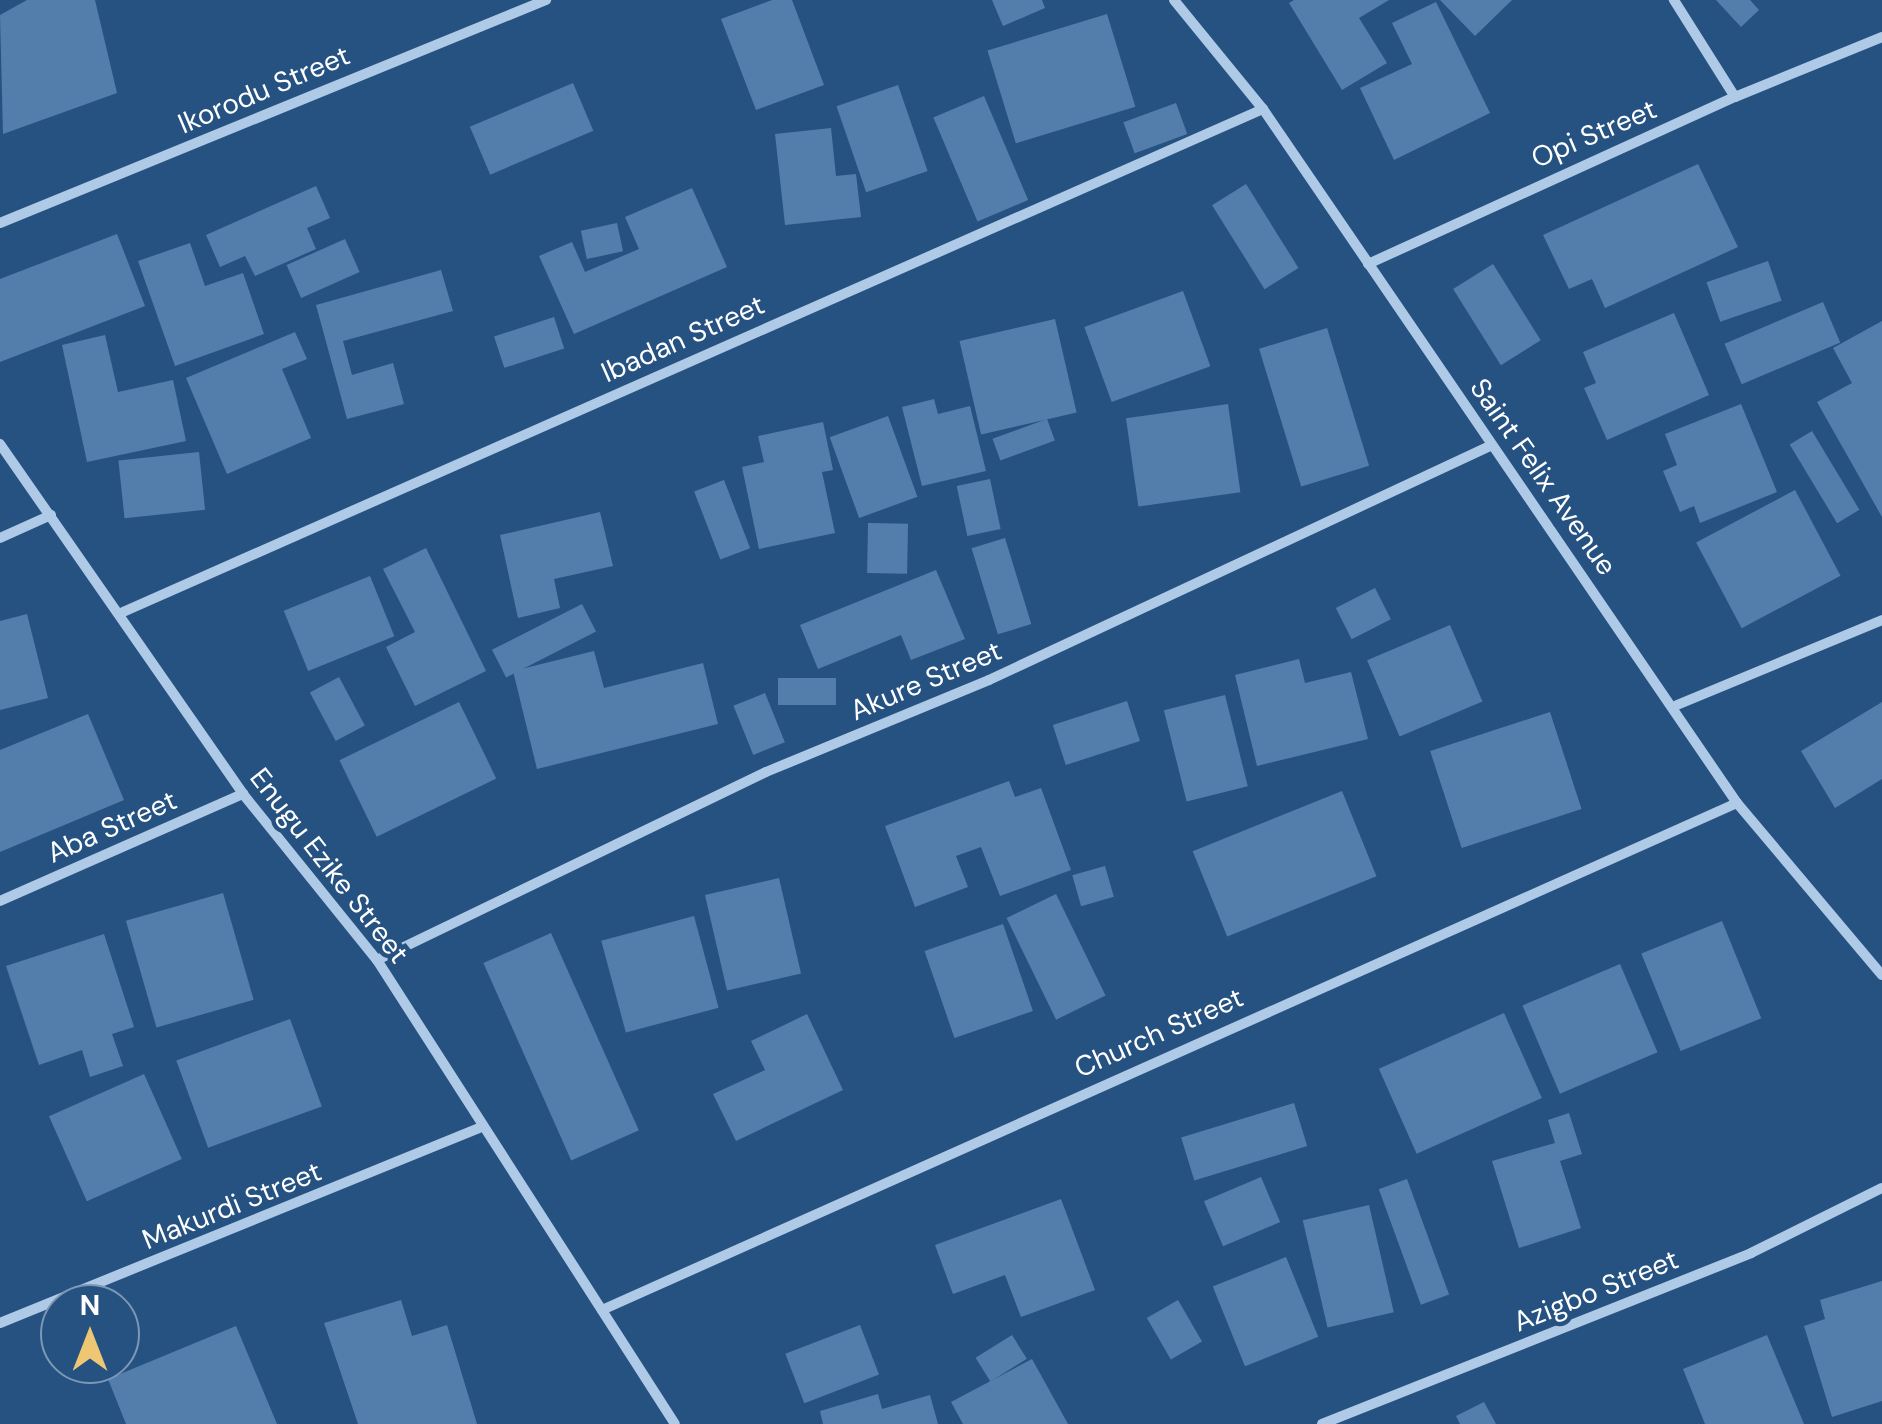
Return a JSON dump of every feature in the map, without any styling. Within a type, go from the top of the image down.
[{"type":"street","name":"Ikorodu Street","points":[[0,223],[546,0]]},
{"type":"street","name":"Saint Felix Avenue","points":[[1174,0],[1262,109],[1676,705],[1737,803],[1882,976]]},
{"type":"street","points":[[1674,0],[1736,97]]},
{"type":"street","name":"Opi Street","points":[[1368,264],[1736,97],[1882,37]]},
{"type":"street","name":"Ibadan Street","points":[[123,612],[1262,109]]},
{"type":"street","name":"Enugu Ezike Street","points":[[0,444],[123,612],[243,794],[378,960],[480,1128],[675,1424]]},
{"type":"street","name":"Akure Street","points":[[378,960],[766,772],[989,680],[1492,444]]},
{"type":"street","points":[[0,538],[51,514]]},
{"type":"street","points":[[1676,705],[1882,620]]},
{"type":"street","name":"Aba Street","points":[[0,901],[243,794]]},
{"type":"street","name":"Church Street","points":[[602,1310],[1737,803]]},
{"type":"street","name":"Makurdi Street","points":[[0,1324],[480,1128]]},
{"type":"street","name":"Azigbo Street","points":[[1322,1424],[1751,1253],[1882,1188]]},
{"type":"building","points":[[27,0],[95,0],[117,93],[3,134],[0,15]]},
{"type":"building","points":[[772,0],[792,0],[824,85],[756,110],[721,19]]},
{"type":"building","points":[[992,0],[1042,0],[1045,8],[1003,26]]},
{"type":"building","points":[[1389,0],[1359,18],[1387,63],[1342,90],[1289,3]]},
{"type":"building","points":[[1440,0],[1512,0],[1475,36]]},
{"type":"building","points":[[1716,0],[1750,0],[1759,10],[1741,27]]},
{"type":"building","points":[[1436,2],[1490,113],[1394,160],[1360,88],[1412,64],[1392,23]]},
{"type":"building","points":[[1107,14],[1135,107],[1016,143],[987,51]]},
{"type":"building","points":[[573,83],[593,131],[490,175],[470,127]]},
{"type":"building","points":[[898,85],[928,171],[866,192],[837,106]]},
{"type":"building","points":[[984,96],[1028,200],[978,222],[933,117]]},
{"type":"building","points":[[1176,103],[1187,134],[1135,153],[1123,122]]},
{"type":"building","points":[[831,128],[836,176],[856,174],[861,217],[785,225],[775,134]]},
{"type":"building","points":[[1698,164],[1738,247],[1605,308],[1592,279],[1569,289],[1543,235]]},
{"type":"building","points":[[1246,184],[1298,268],[1265,289],[1212,205]]},
{"type":"building","points":[[316,186],[330,218],[307,228],[316,249],[255,276],[245,256],[220,267],[206,235]]},
{"type":"building","points":[[692,188],[727,267],[574,334],[539,256],[572,242],[585,272],[639,249],[625,217]]},
{"type":"building","points":[[617,223],[623,251],[587,259],[581,231]]},
{"type":"building","points":[[117,234],[145,306],[0,362],[0,279]]},
{"type":"building","points":[[345,239],[360,272],[301,298],[287,265]]},
{"type":"building","points":[[190,243],[205,286],[243,273],[264,334],[175,366],[138,261]]},
{"type":"building","points":[[1768,261],[1782,301],[1720,322],[1707,282]]},
{"type":"building","points":[[1493,264],[1541,340],[1501,365],[1453,289]]},
{"type":"building","points":[[441,270],[453,311],[343,341],[352,375],[393,363],[404,404],[347,419],[316,305]]},
{"type":"building","points":[[1183,291],[1210,366],[1112,402],[1084,327]]},
{"type":"building","points":[[1823,302],[1840,343],[1742,384],[1725,344]]},
{"type":"building","points":[[1674,313],[1709,395],[1607,440],[1584,388],[1596,383],[1583,352]]},
{"type":"building","points":[[554,317],[564,348],[504,368],[494,336]]},
{"type":"building","points":[[1055,319],[1077,413],[981,435],[960,341]]},
{"type":"building","points":[[1882,321],[1882,517],[1817,402],[1852,383],[1833,348]]},
{"type":"building","points":[[1327,328],[1369,466],[1301,486],[1259,349]]},
{"type":"building","points":[[295,332],[307,359],[282,369],[311,438],[227,474],[186,378]]},
{"type":"building","points":[[105,335],[118,392],[173,380],[186,441],[87,462],[62,345]]},
{"type":"building","points":[[934,399],[938,414],[970,406],[986,471],[922,486],[902,407]]},
{"type":"building","points":[[1228,404],[1240,492],[1138,506],[1126,418]]},
{"type":"building","points":[[1741,404],[1777,492],[1700,523],[1694,506],[1680,512],[1663,471],[1677,465],[1665,434]]},
{"type":"building","points":[[888,416],[917,497],[859,518],[830,437]]},
{"type":"building","points":[[1047,419],[1055,441],[1000,460],[992,439]]},
{"type":"building","points":[[823,422],[833,470],[822,472],[835,533],[759,549],[742,467],[764,462],[758,436]]},
{"type":"building","points":[[1812,431],[1859,510],[1837,523],[1790,444]]},
{"type":"building","points":[[199,452],[205,510],[125,518],[118,460]]},
{"type":"building","points":[[990,479],[1001,529],[967,536],[957,486]]},
{"type":"building","points":[[724,480],[750,548],[720,560],[694,491]]},
{"type":"building","points":[[1795,490],[1841,576],[1742,628],[1696,543]]},
{"type":"building","points":[[600,512],[613,566],[554,579],[560,608],[518,618],[500,535]]},
{"type":"building","points":[[868,523],[908,524],[907,574],[867,573]]},
{"type":"building","points":[[1005,538],[1031,624],[998,634],[972,548]]},
{"type":"building","points":[[426,548],[486,671],[415,706],[386,647],[415,632],[383,569]]},
{"type":"building","points":[[936,570],[965,639],[911,660],[901,635],[818,669],[800,625]]},
{"type":"building","points":[[370,576],[394,636],[308,671],[284,611]]},
{"type":"building","points":[[1375,588],[1391,619],[1352,639],[1336,608]]},
{"type":"building","points":[[582,604],[596,632],[506,677],[492,650]]},
{"type":"building","points":[[27,614],[48,698],[0,710],[0,621]]},
{"type":"building","points":[[1450,625],[1482,701],[1400,737],[1367,660]]},
{"type":"building","points":[[594,651],[604,688],[703,663],[718,724],[537,769],[513,671]]},
{"type":"building","points":[[1299,659],[1305,683],[1351,672],[1368,739],[1257,766],[1235,675]]},
{"type":"building","points":[[339,677],[365,726],[336,741],[310,692]]},
{"type":"building","points":[[778,678],[836,678],[836,705],[778,705]]},
{"type":"building","points":[[765,693],[785,742],[753,755],[733,706]]},
{"type":"building","points":[[1225,695],[1248,786],[1187,801],[1164,710]]},
{"type":"building","points":[[1127,701],[1140,741],[1066,765],[1053,725]]},
{"type":"building","points":[[459,702],[496,778],[377,837],[339,760]]},
{"type":"building","points":[[1882,702],[1882,779],[1835,808],[1801,751]]},
{"type":"building","points":[[1550,712],[1582,809],[1462,848],[1430,751]]},
{"type":"building","points":[[88,714],[124,800],[0,852],[0,750]]},
{"type":"building","points":[[1009,781],[1015,797],[1041,788],[1071,870],[1000,896],[981,847],[956,856],[968,887],[915,907],[885,826]]},
{"type":"building","points":[[1342,791],[1376,876],[1227,937],[1193,851]]},
{"type":"building","points":[[1105,866],[1114,897],[1081,906],[1072,875]]},
{"type":"building","points":[[779,878],[801,973],[727,991],[705,895]]},
{"type":"building","points":[[223,893],[254,1000],[157,1028],[126,921]]},
{"type":"building","points":[[1056,894],[1106,996],[1056,1020],[1007,918]]},
{"type":"building","points":[[694,916],[719,1008],[626,1033],[601,941]]},
{"type":"building","points":[[1722,921],[1761,1018],[1681,1051],[1641,954]]},
{"type":"building","points":[[1003,924],[1033,1011],[954,1038],[925,951]]},
{"type":"building","points":[[551,933],[639,1130],[571,1160],[483,963]]},
{"type":"building","points":[[104,934],[134,1027],[112,1034],[123,1066],[90,1077],[82,1050],[39,1065],[6,966]]},
{"type":"building","points":[[1620,964],[1658,1052],[1560,1094],[1522,1005]]},
{"type":"building","points":[[1504,1013],[1542,1098],[1417,1154],[1379,1069]]},
{"type":"building","points":[[807,1014],[843,1090],[736,1141],[713,1094],[765,1070],[751,1041]]},
{"type":"building","points":[[290,1019],[322,1106],[208,1148],[176,1060]]},
{"type":"building","points":[[144,1074],[182,1159],[87,1201],[49,1116]]},
{"type":"building","points":[[1294,1103],[1307,1146],[1194,1181],[1181,1137]]},
{"type":"building","points":[[1569,1113],[1582,1154],[1560,1161],[1581,1228],[1519,1248],[1492,1161],[1555,1143],[1548,1120]]},
{"type":"building","points":[[1261,1177],[1280,1222],[1223,1246],[1204,1201]]},
{"type":"building","points":[[1407,1179],[1449,1295],[1421,1305],[1379,1189]]},
{"type":"building","points":[[1061,1199],[1095,1290],[1021,1317],[1005,1275],[953,1294],[935,1245]]},
{"type":"building","points":[[1369,1205],[1394,1312],[1327,1327],[1303,1220]]},
{"type":"building","points":[[1286,1257],[1318,1337],[1245,1366],[1213,1287]]},
{"type":"building","points":[[1882,1281],[1882,1401],[1832,1417],[1804,1326],[1825,1319],[1820,1300]]},
{"type":"building","points":[[401,1300],[412,1336],[447,1325],[477,1424],[358,1424],[324,1323]]},
{"type":"building","points":[[1178,1300],[1202,1342],[1171,1360],[1147,1318]]},
{"type":"building","points":[[860,1325],[879,1374],[804,1403],[785,1354]]},
{"type":"building","points":[[236,1326],[277,1424],[126,1424],[110,1384],[140,1384],[140,1366]]},
{"type":"building","points":[[1012,1335],[1027,1359],[990,1382],[976,1358]]},
{"type":"building","points":[[1767,1335],[1804,1424],[1705,1424],[1683,1369]]},
{"type":"building","points":[[1032,1359],[1068,1424],[963,1424],[951,1402]]},
{"type":"building","points":[[878,1394],[882,1409],[930,1395],[938,1424],[823,1424],[820,1411]]},
{"type":"building","points":[[1484,1402],[1496,1424],[1460,1424],[1456,1416]]}]
